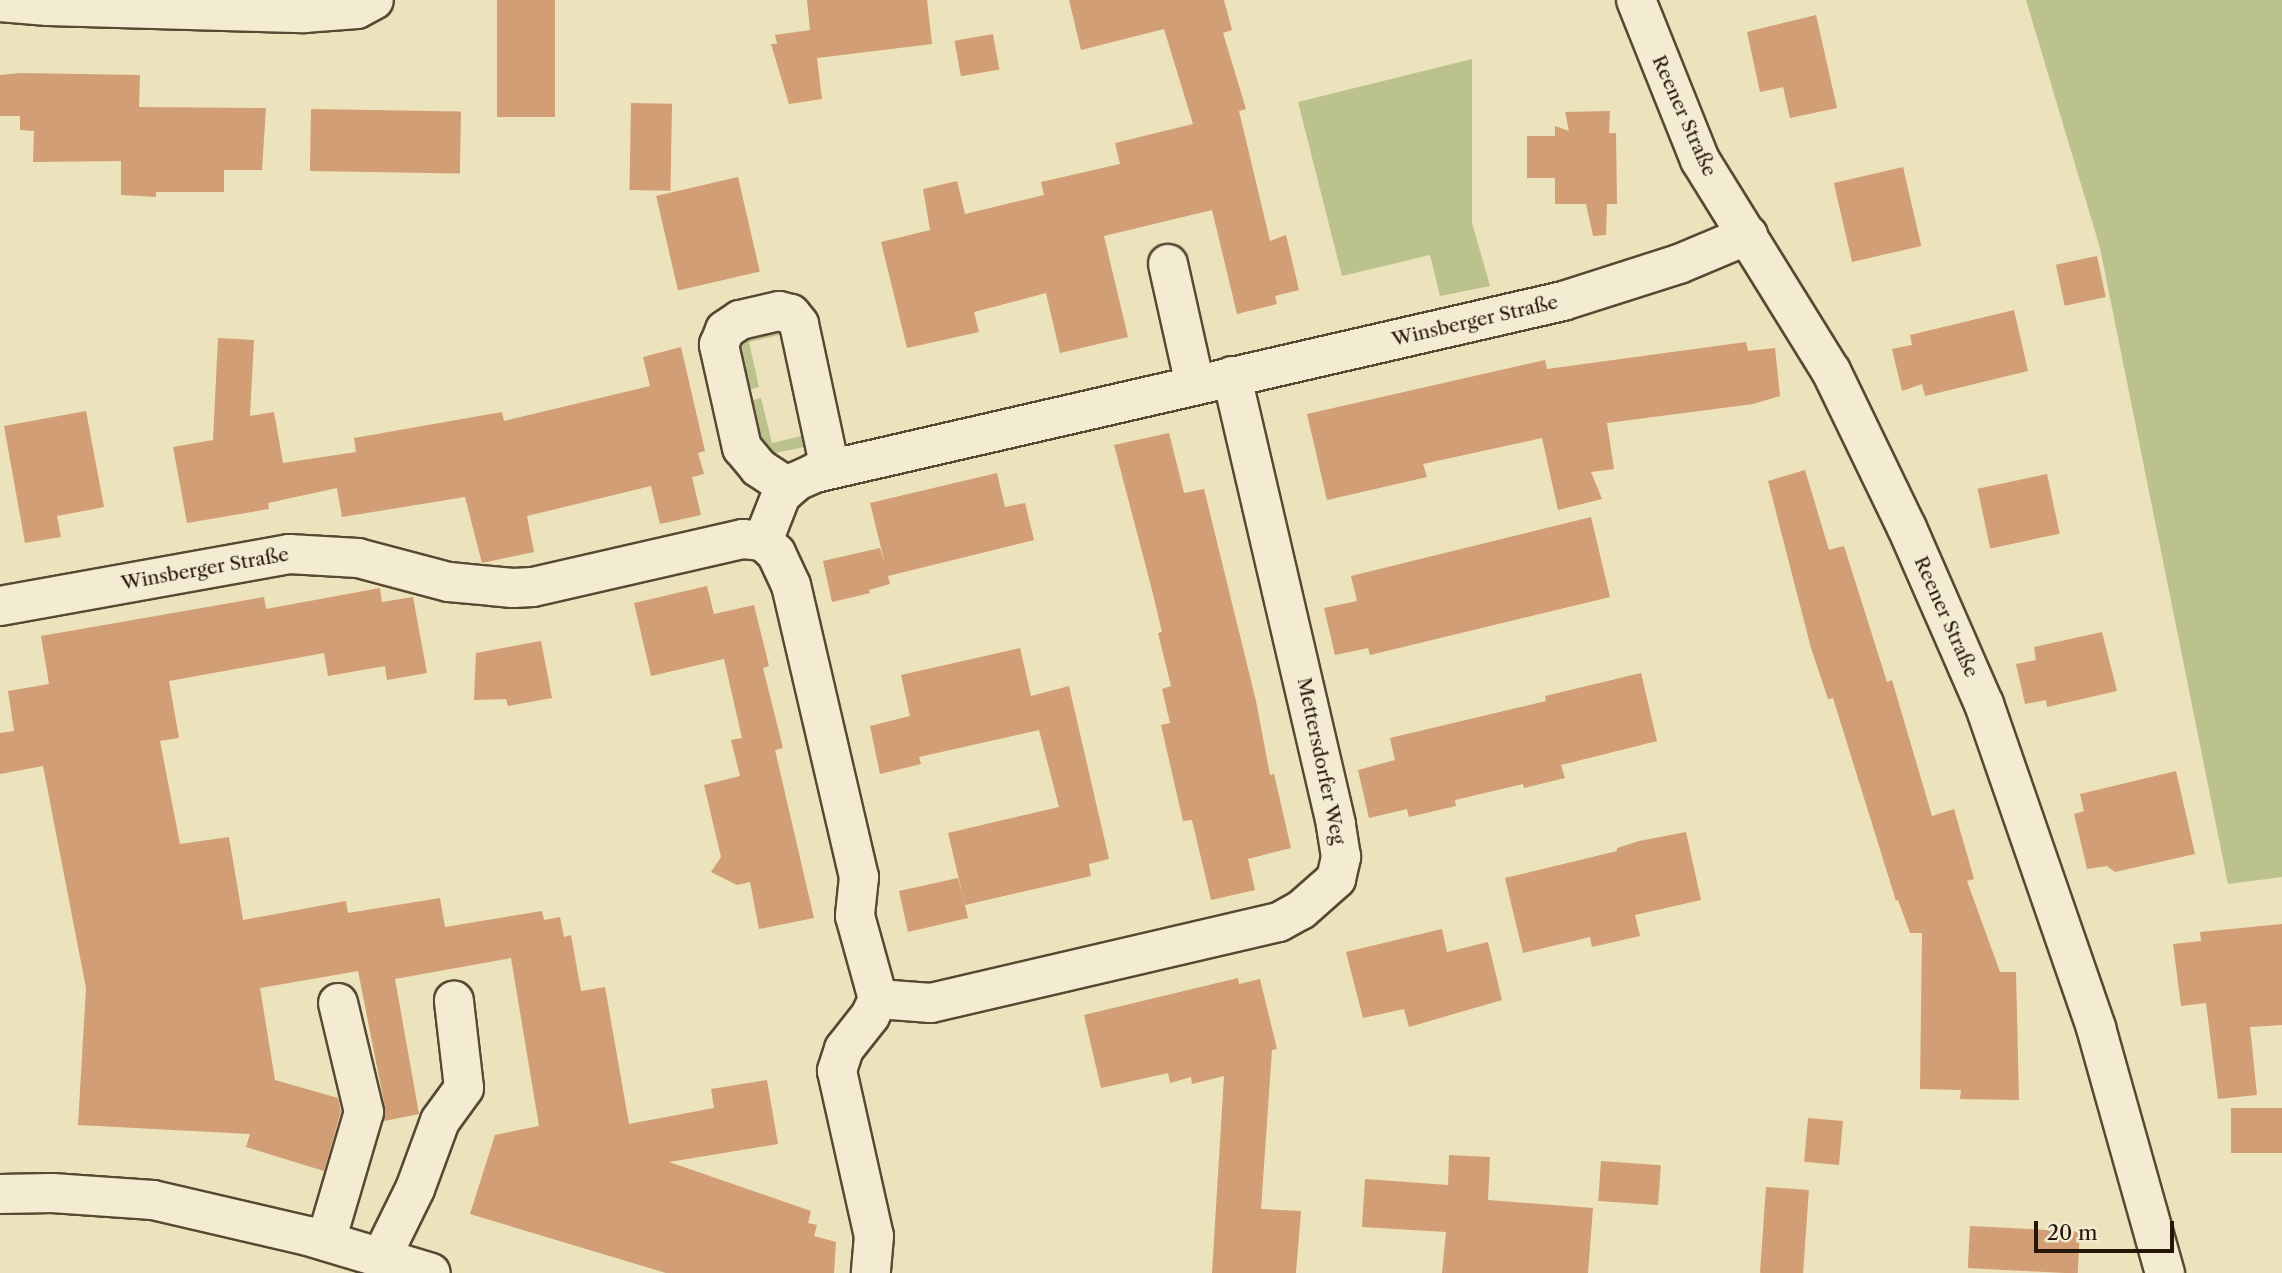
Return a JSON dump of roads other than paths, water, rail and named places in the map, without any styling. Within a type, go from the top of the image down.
[{"type":"street","points":[[0,2],[48,6],[304,13],[357,9],[374,0]]},
{"type":"street","name":"Reener Straße","points":[[1636,0],[1700,160],[1830,371],[1908,528],[1984,704],[2096,1028],[2165,1273]]},
{"type":"street","name":"Winsberger Straße","points":[[788,487],[806,476],[830,469],[1563,301],[1679,264],[1748,234]]},
{"type":"street","points":[[1168,264],[1195,385]]},
{"type":"street","points":[[830,469],[799,324],[791,314],[779,312],[740,320],[725,330],[719,345],[742,448],[759,468],[788,487],[781,495],[763,541],[776,553],[790,585],[859,877],[855,916],[878,999],[870,1016],[844,1049],[837,1071],[874,1236],[871,1273]]},
{"type":"street","name":"Mettersdorfer Weg","points":[[878,999],[931,1003],[1279,922],[1301,911],[1336,879],[1341,857],[1333,812],[1232,376]]},
{"type":"street","name":"Winsberger Straße","points":[[0,606],[289,554],[358,558],[449,582],[513,588],[533,587],[743,539],[763,541]]},
{"type":"street","points":[[380,1258],[415,1189],[440,1121],[464,1088],[454,1001]]},
{"type":"street","points":[[326,1241],[364,1112],[338,1003]]},
{"type":"street","points":[[0,1194],[52,1193],[153,1200],[326,1241],[431,1273]]}]
